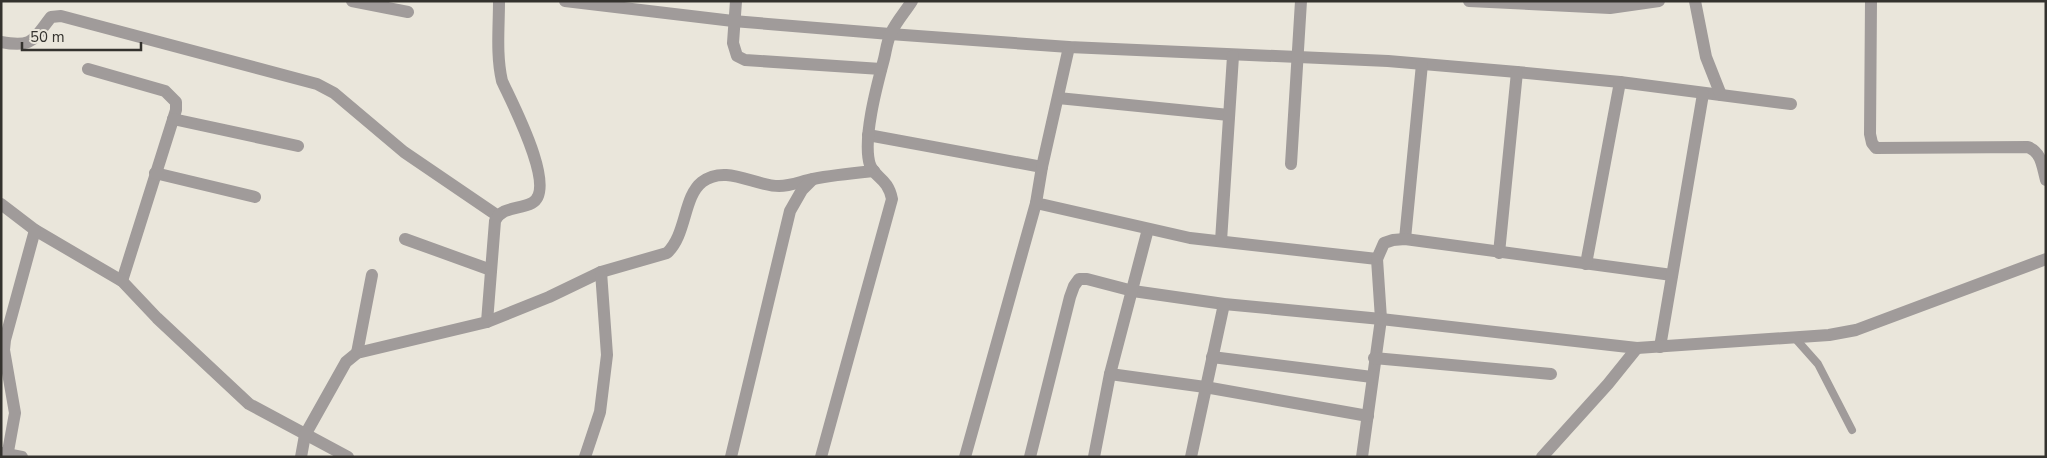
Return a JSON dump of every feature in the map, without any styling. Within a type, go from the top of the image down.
[{"type":"street","points":[[352,1],[408,12]]},
{"type":"street","points":[[488,322],[495,221],[502,212],[532,203],[537,198],[539,192],[536,158],[501,76],[498,59],[500,1]]},
{"type":"street","points":[[565,1],[733,21],[890,34],[1069,47],[1422,64],[1620,82],[1791,104]]},
{"type":"street","points":[[736,1],[733,21],[733,43],[737,56],[745,60],[881,69]]},
{"type":"street","points":[[821,457],[892,199],[886,182],[874,171],[870,164],[868,136],[890,34],[912,1]]},
{"type":"street","points":[[1291,164],[1296,58],[1301,1]]},
{"type":"street","points":[[1469,1],[1610,4],[1659,1]]},
{"type":"street","points":[[1695,1],[1706,57],[1720,96]]},
{"type":"street","points":[[1871,1],[1870,134],[1876,148],[2028,148],[2035,150],[2040,157],[2046,180]]},
{"type":"street","points":[[1,42],[20,44],[31,42],[51,17],[60,16],[317,84],[334,93],[404,152],[498,216]]},
{"type":"street","points":[[965,457],[1036,203],[1042,167],[1069,47]]},
{"type":"street","points":[[1221,242],[1233,56]]},
{"type":"street","points":[[1405,239],[1422,64]]},
{"type":"street","points":[[88,69],[165,91],[176,102],[176,110],[122,281]]},
{"type":"street","points":[[1499,253],[1517,72]]},
{"type":"street","points":[[1586,264],[1620,82]]},
{"type":"street","points":[[1660,347],[1703,94]]},
{"type":"street","points":[[1058,98],[1229,115]]},
{"type":"street","points":[[173,119],[298,146]]},
{"type":"street","points":[[868,136],[1042,167]]},
{"type":"street","points":[[301,457],[305,435],[346,362],[357,353],[488,322],[549,297],[601,272],[667,253],[675,246],[679,237],[693,194],[701,183],[709,178],[721,175],[736,176],[780,186],[814,178],[874,171]]},
{"type":"street","points":[[155,173],[255,198]]},
{"type":"street","points":[[731,457],[790,211],[802,190],[814,178]]},
{"type":"street","points":[[1036,203],[1190,238],[1377,259]]},
{"type":"street","points":[[1,204],[35,230],[122,281],[157,318],[249,404],[348,457]]},
{"type":"street","points":[[1094,457],[1110,374],[1148,229]]},
{"type":"street","points":[[22,457],[5,454],[15,413],[4,350],[5,340],[35,230]]},
{"type":"street","points":[[405,239],[491,270]]},
{"type":"street","points":[[1362,457],[1374,358],[1381,319],[1377,259],[1384,243],[1405,239],[1672,275]]},
{"type":"street","points":[[1030,457],[1074,286],[1079,279],[1087,279],[1133,291],[1224,304],[1381,319],[1637,348],[1830,335],[1856,330],[2046,259]]},
{"type":"street","points":[[585,457],[600,412],[607,355],[601,272]]},
{"type":"street","points":[[357,353],[372,275]]},
{"type":"street","points":[[1190,457],[1224,304]]},
{"type":"street","points":[[1542,457],[1608,384],[1637,348]]},
{"type":"street","points":[[1212,357],[1372,377]]},
{"type":"street","points":[[1374,358],[1551,374]]},
{"type":"street","points":[[1110,374],[1368,416]]},
{"type":"lane","points":[[1794,337],[1818,364],[1852,430]]}]
